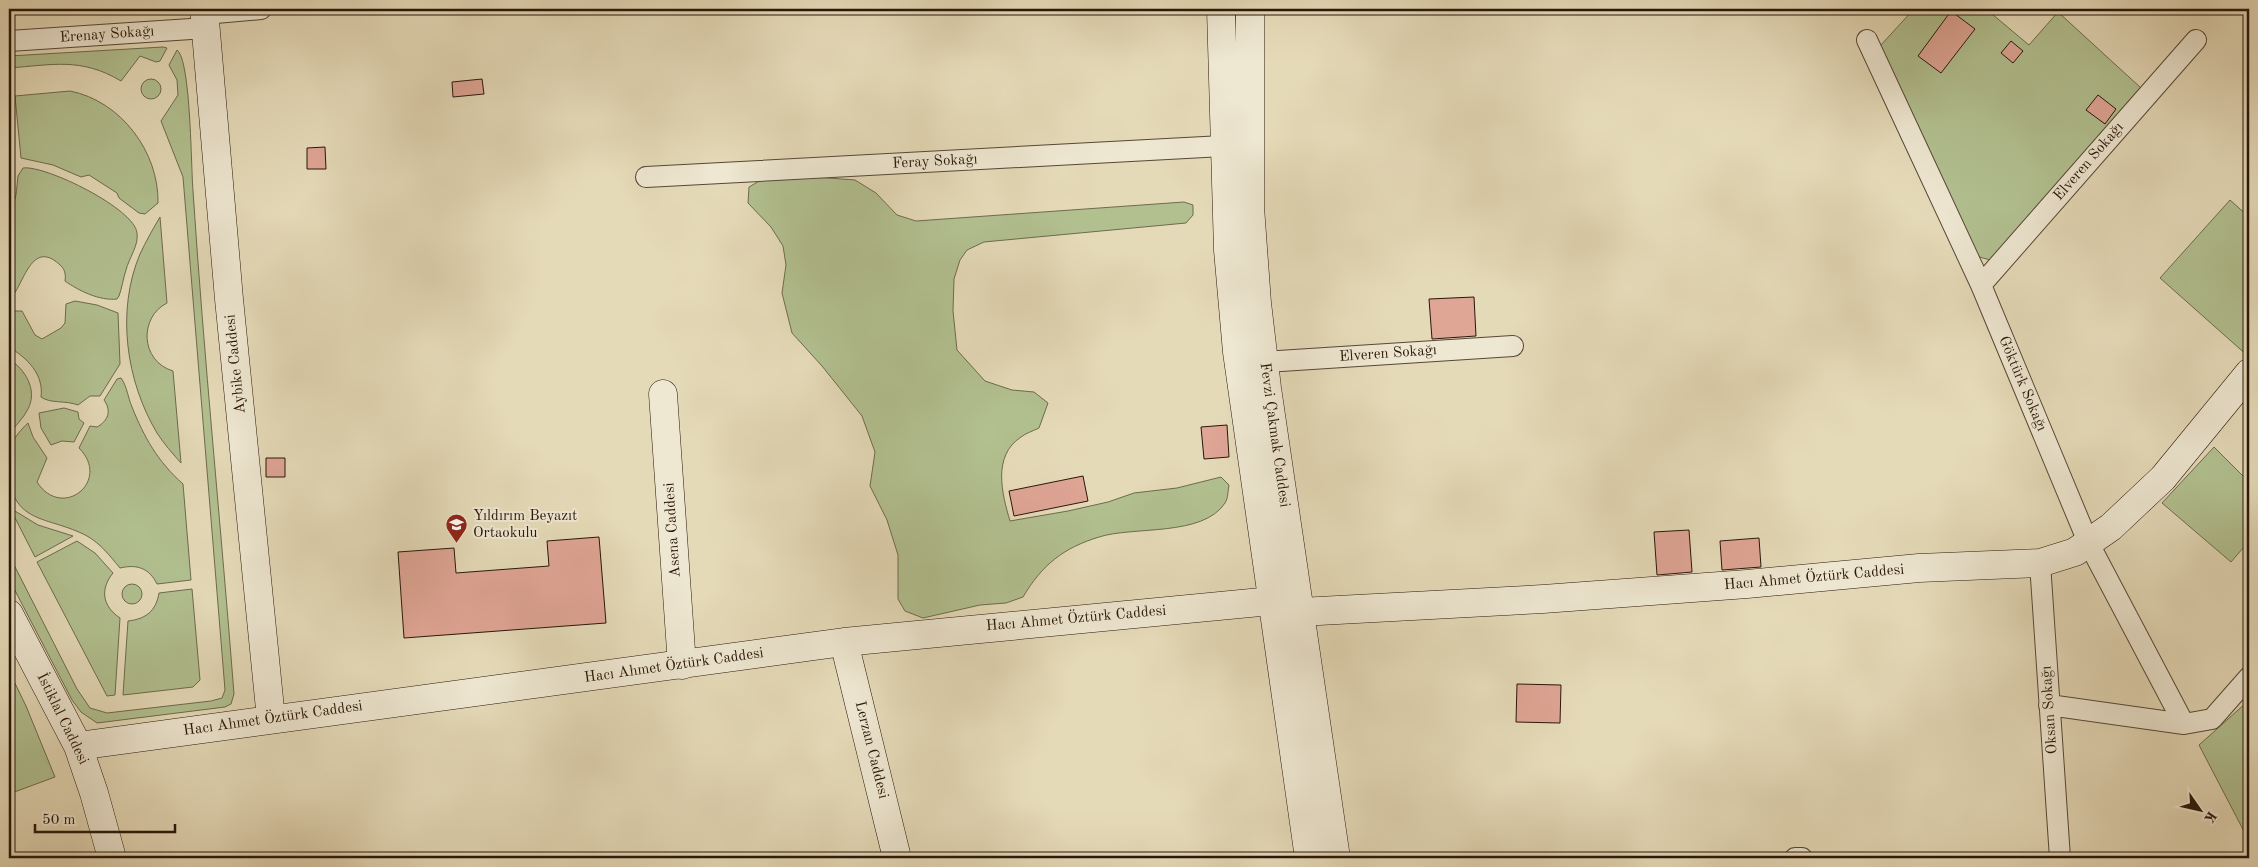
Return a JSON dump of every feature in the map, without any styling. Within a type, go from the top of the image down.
[{"type":"street","name":"Erenay Sokağı","points":[[9,41],[261,9]]},
{"type":"street","name":"Fevzi Çakmak Caddesi","points":[[1220,9],[1228,250],[1237,352],[1309,858]]},
{"type":"street","name":"Fevzi Çakmak Caddesi","points":[[1250,9],[1250,207],[1257,303],[1336,858]]},
{"type":"street","name":"Aybike Caddesi","points":[[205,17],[229,299],[271,719]]},
{"type":"street","name":"Göktürk Sokağı","points":[[1867,40],[1981,285],[2088,542],[2184,724]]},
{"type":"street","name":"Elveren Sokağı","points":[[1981,285],[2196,40]]},
{"type":"street","name":"Feray Sokağı","points":[[646,178],[1224,146]]},
{"type":"street","name":"Elveren Sokağı","points":[[1264,362],[1513,346]]},
{"type":"street","name":"Hacı Ahmet Öztürk Caddesi","points":[[1300,612],[1543,599],[1919,568],[2040,563],[2075,552],[2111,527],[2163,478],[2249,373]]},
{"type":"street","name":"Asena Caddesi","points":[[663,394],[682,666]]},
{"type":"street","name":"Oksan Sokağı","points":[[2040,563],[2060,858]]},
{"type":"street","name":"Hacı Ahmet Öztürk Caddesi","points":[[78,746],[682,666],[844,642],[1272,601]]},
{"type":"street","name":"İstiklal Caddesi","points":[[9,614],[78,746],[94,793],[112,858]]},
{"type":"street","name":"Lerzan Caddesi","points":[[844,642],[897,858]]},
{"type":"street","points":[[2049,706],[2184,724],[2212,719],[2249,677]]},
{"type":"street","points":[[1795,858],[1802,858]]},
{"type":"green space","points":[[1914,9],[1986,9],[2029,45],[2058,12],[2141,88],[1994,261],[1972,255],[1880,46]]},
{"type":"green space","points":[[167,48],[160,61],[156,62],[140,56],[121,81],[93,68],[66,64],[9,68],[9,56]]},
{"type":"green space","points":[[177,50],[182,58],[188,93],[202,317],[234,694],[231,704],[225,707],[97,723],[81,712],[72,700],[9,579],[9,555],[77,689],[90,708],[107,713],[211,701],[222,698],[225,690],[183,177],[161,121],[178,95],[177,80],[169,65]]},
{"type":"green space","points":[[151,79],[158,82],[161,89],[158,96],[151,99],[144,96],[141,89],[144,82]]},
{"type":"green space","points":[[70,91],[88,97],[121,117],[134,132],[144,148],[152,165],[157,184],[158,203],[145,214],[139,213],[119,198],[117,193],[89,175],[81,177],[53,165],[21,158],[15,96]]},
{"type":"green space","points":[[23,168],[50,174],[88,190],[122,212],[132,223],[137,233],[137,242],[127,265],[117,299],[97,297],[77,288],[65,281],[65,272],[59,264],[49,258],[41,257],[28,268],[9,300],[9,218],[16,195],[18,176]]},
{"type":"green space","points":[[815,177],[855,180],[876,193],[897,215],[916,221],[1184,202],[1193,205],[1193,215],[1186,223],[984,242],[967,250],[960,260],[954,279],[953,311],[957,350],[985,381],[1012,390],[1034,392],[1048,403],[1039,428],[1021,437],[1006,454],[1003,465],[1002,488],[1010,521],[1108,502],[1134,493],[1177,488],[1221,477],[1229,485],[1225,503],[1215,514],[1184,526],[1113,534],[1086,541],[1064,552],[1046,567],[1023,597],[1006,603],[980,605],[923,618],[905,611],[898,599],[898,555],[887,520],[870,486],[875,452],[862,416],[822,366],[792,333],[782,293],[786,265],[783,246],[771,227],[748,203],[749,187],[761,180]]},
{"type":"green space","points":[[2230,200],[2249,217],[2249,357],[2160,278]]},
{"type":"green space","points":[[160,217],[167,303],[151,318],[147,338],[149,349],[154,358],[162,366],[173,371],[181,463],[157,433],[146,413],[132,369],[128,345],[128,299],[133,276],[140,254]]},
{"type":"green space","points":[[75,301],[97,305],[118,313],[120,364],[100,396],[90,396],[78,405],[41,397],[40,381],[33,367],[9,347],[9,315],[15,311],[22,311],[35,335],[42,339],[61,328],[65,323],[66,304]]},
{"type":"green space","points":[[9,359],[25,374],[31,387],[32,395],[26,413],[9,434]]},
{"type":"green space","points":[[121,378],[147,439],[166,467],[183,484],[191,580],[157,584],[150,574],[142,568],[120,568],[101,546],[92,539],[72,529],[33,516],[23,509],[16,499],[11,485],[9,466],[11,447],[15,437],[28,423],[33,437],[47,458],[37,482],[47,493],[59,498],[70,497],[80,492],[87,484],[90,473],[88,461],[79,448],[90,426],[97,427],[106,419],[108,408],[104,400],[117,379]]},
{"type":"green space","points":[[64,408],[78,412],[79,419],[84,423],[74,442],[62,441],[51,445],[41,428],[39,413]]},
{"type":"green space","points":[[2214,447],[2249,482],[2249,541],[2231,562],[2162,503]]},
{"type":"green space","points":[[10,508],[38,525],[73,536],[35,557]]},
{"type":"green space","points":[[77,541],[95,553],[113,573],[106,585],[105,597],[109,608],[120,618],[115,695],[107,696],[37,562]]},
{"type":"green space","points":[[132,584],[139,587],[142,594],[139,601],[132,604],[125,601],[122,594],[125,587]]},
{"type":"green space","points":[[192,589],[200,680],[193,687],[123,695],[128,621],[149,613],[158,599],[159,593]]},
{"type":"green space","points":[[9,671],[26,706],[55,777],[9,794]]},
{"type":"green space","points":[[2247,702],[2249,704],[2249,841],[2199,745]]},
{"type":"building","points":[[1951,11],[1975,29],[1941,73],[1918,56]]},
{"type":"building","points":[[2011,41],[2023,51],[2013,63],[2001,53]]},
{"type":"building","points":[[482,79],[484,94],[453,97],[452,82]]},
{"type":"building","points":[[2098,95],[2116,109],[2105,124],[2086,110]]},
{"type":"building","points":[[325,147],[326,169],[307,169],[307,148]]},
{"type":"building","points":[[1474,297],[1476,336],[1432,339],[1429,299]]},
{"type":"building","points":[[1227,425],[1229,457],[1204,459],[1201,427]]},
{"type":"building","points":[[266,458],[285,458],[285,477],[266,477]]},
{"type":"building","points":[[1083,476],[1088,501],[1014,516],[1009,491]]},
{"type":"building","points":[[1689,530],[1692,572],[1657,575],[1654,532]]},
{"type":"building","points":[[599,537],[606,623],[404,638],[398,552],[454,548],[456,573],[549,566],[547,541]]},
{"type":"building","points":[[1759,538],[1761,567],[1722,570],[1720,541]]},
{"type":"building","points":[[1517,684],[1561,685],[1560,723],[1516,722]]},
{"type":"place","name":"Yıldırım Beyazıt Ortaokulu","points":[[457,544]]}]
